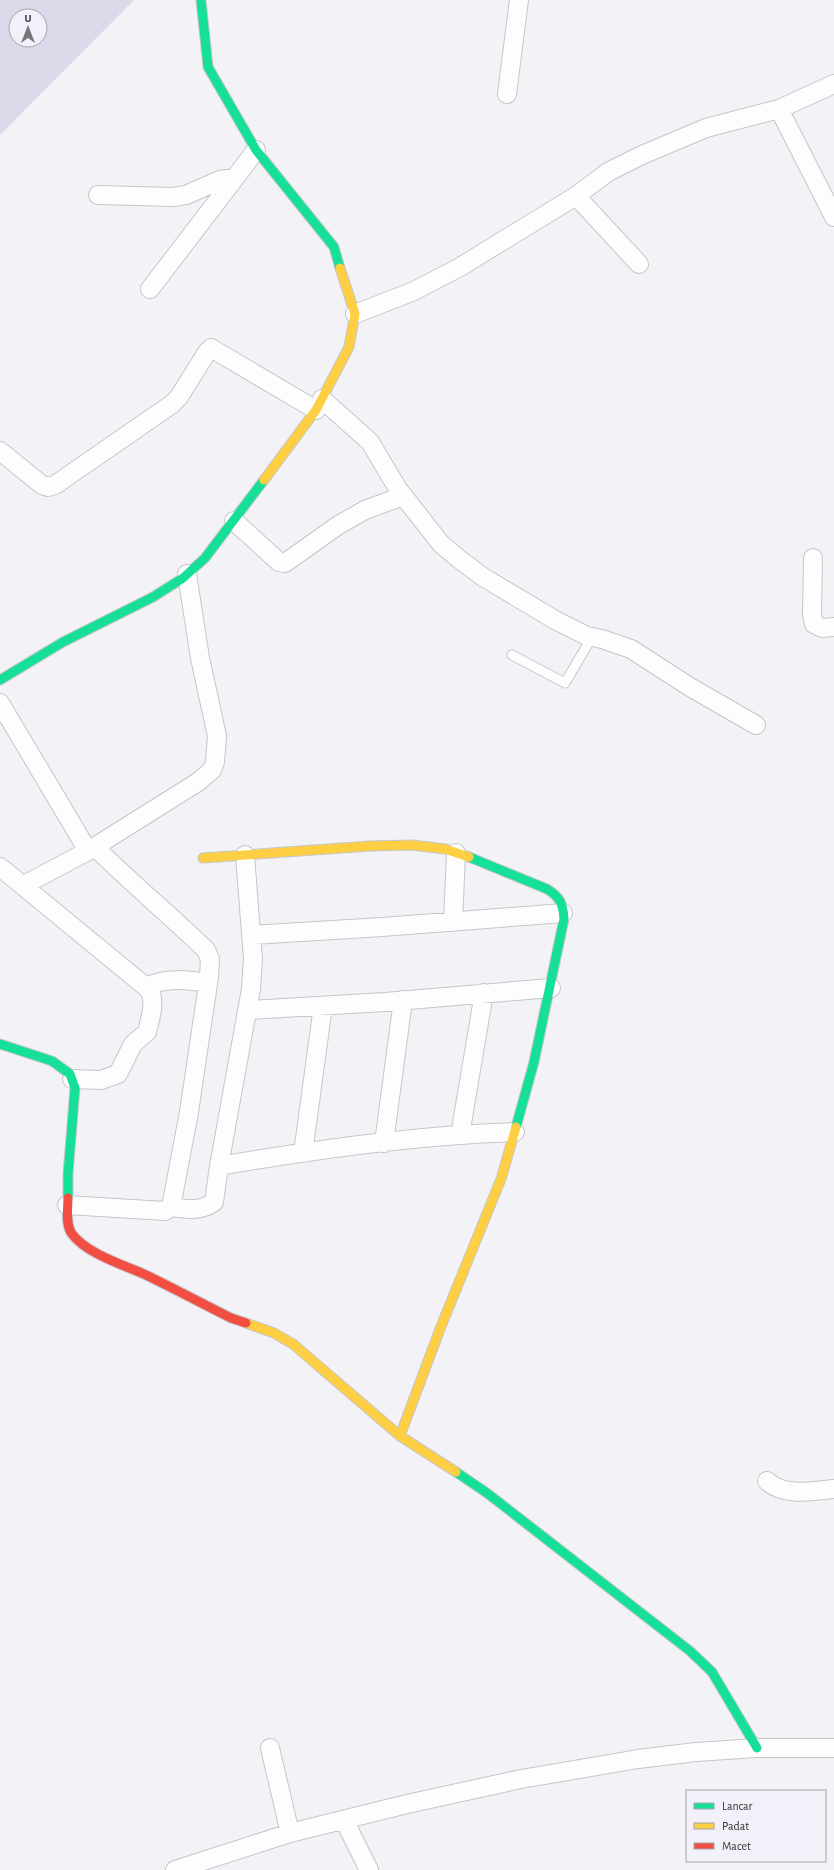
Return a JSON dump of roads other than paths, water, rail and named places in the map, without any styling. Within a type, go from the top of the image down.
[{"type":"street","points":[[0,680],[63,642],[153,597],[187,574],[205,558],[319,405],[349,346],[355,314],[334,247],[256,150],[208,67],[202,0]]},
{"type":"street","points":[[506,94],[519,0]]},
{"type":"street","points":[[355,314],[414,291],[460,267],[576,196],[608,172],[642,155],[706,128],[779,109],[834,84]]},
{"type":"street","points":[[779,109],[834,217]]},
{"type":"street","points":[[150,289],[256,150]]},
{"type":"street","points":[[98,195],[173,197],[186,195],[220,180],[235,178]]},
{"type":"street","points":[[576,196],[639,264]]},
{"type":"street","points":[[0,451],[42,485],[48,487],[55,485],[172,404],[179,397],[211,348],[319,405],[370,442],[403,496],[441,544],[483,577],[577,632],[631,649],[690,687],[756,725]]},
{"type":"street","points":[[234,521],[279,562],[285,563],[337,526],[365,510],[403,496]]},
{"type":"street","points":[[813,558],[812,614],[814,624],[822,628],[834,627]]},
{"type":"street","points":[[24,885],[91,849],[198,782],[212,770],[215,762],[217,736],[200,658],[187,574]]},
{"type":"street","points":[[0,703],[91,849],[131,884],[164,910],[206,950],[210,959],[208,983],[190,1104],[171,1206],[165,1211],[67,1205]]},
{"type":"street","points":[[203,858],[370,846],[412,845],[445,849],[548,889],[557,895],[562,905],[564,920],[551,988],[516,1132],[502,1180],[440,1329],[400,1436]]},
{"type":"street","points":[[453,922],[456,853]]},
{"type":"street","points":[[171,1206],[190,1210],[204,1208],[214,1202],[219,1166],[248,1010],[253,959],[245,855]]},
{"type":"street","points":[[0,867],[24,885],[65,922],[146,987],[151,994],[152,1003],[147,1032],[133,1044],[118,1074],[101,1080],[72,1079]]},
{"type":"street","points":[[252,935],[453,922],[563,913]]},
{"type":"street","points":[[146,987],[157,982],[169,980],[208,983]]},
{"type":"street","points":[[248,1010],[323,1006],[551,988]]},
{"type":"street","points":[[460,1135],[484,993]]},
{"type":"street","points":[[384,1143],[403,1000]]},
{"type":"street","points":[[303,1153],[323,1006]]},
{"type":"street","points":[[0,1044],[52,1061],[70,1074],[75,1088],[75,1096],[68,1174],[68,1222],[71,1232],[88,1248],[103,1257],[145,1275],[231,1318],[274,1333],[292,1344],[400,1436],[487,1493],[592,1573],[690,1651],[712,1672],[758,1748]]},
{"type":"street","points":[[219,1166],[303,1153],[384,1143],[460,1135],[516,1132]]},
{"type":"street","points":[[767,1481],[774,1487],[783,1490],[811,1491],[834,1489]]},
{"type":"street","points":[[270,1748],[290,1833]]},
{"type":"street","points":[[175,1870],[290,1833],[407,1804],[521,1779],[638,1758],[696,1752],[758,1748],[834,1748]]},
{"type":"street","points":[[344,1820],[369,1870]]},
{"type":"lane","points":[[512,655],[566,683],[592,637]]}]
